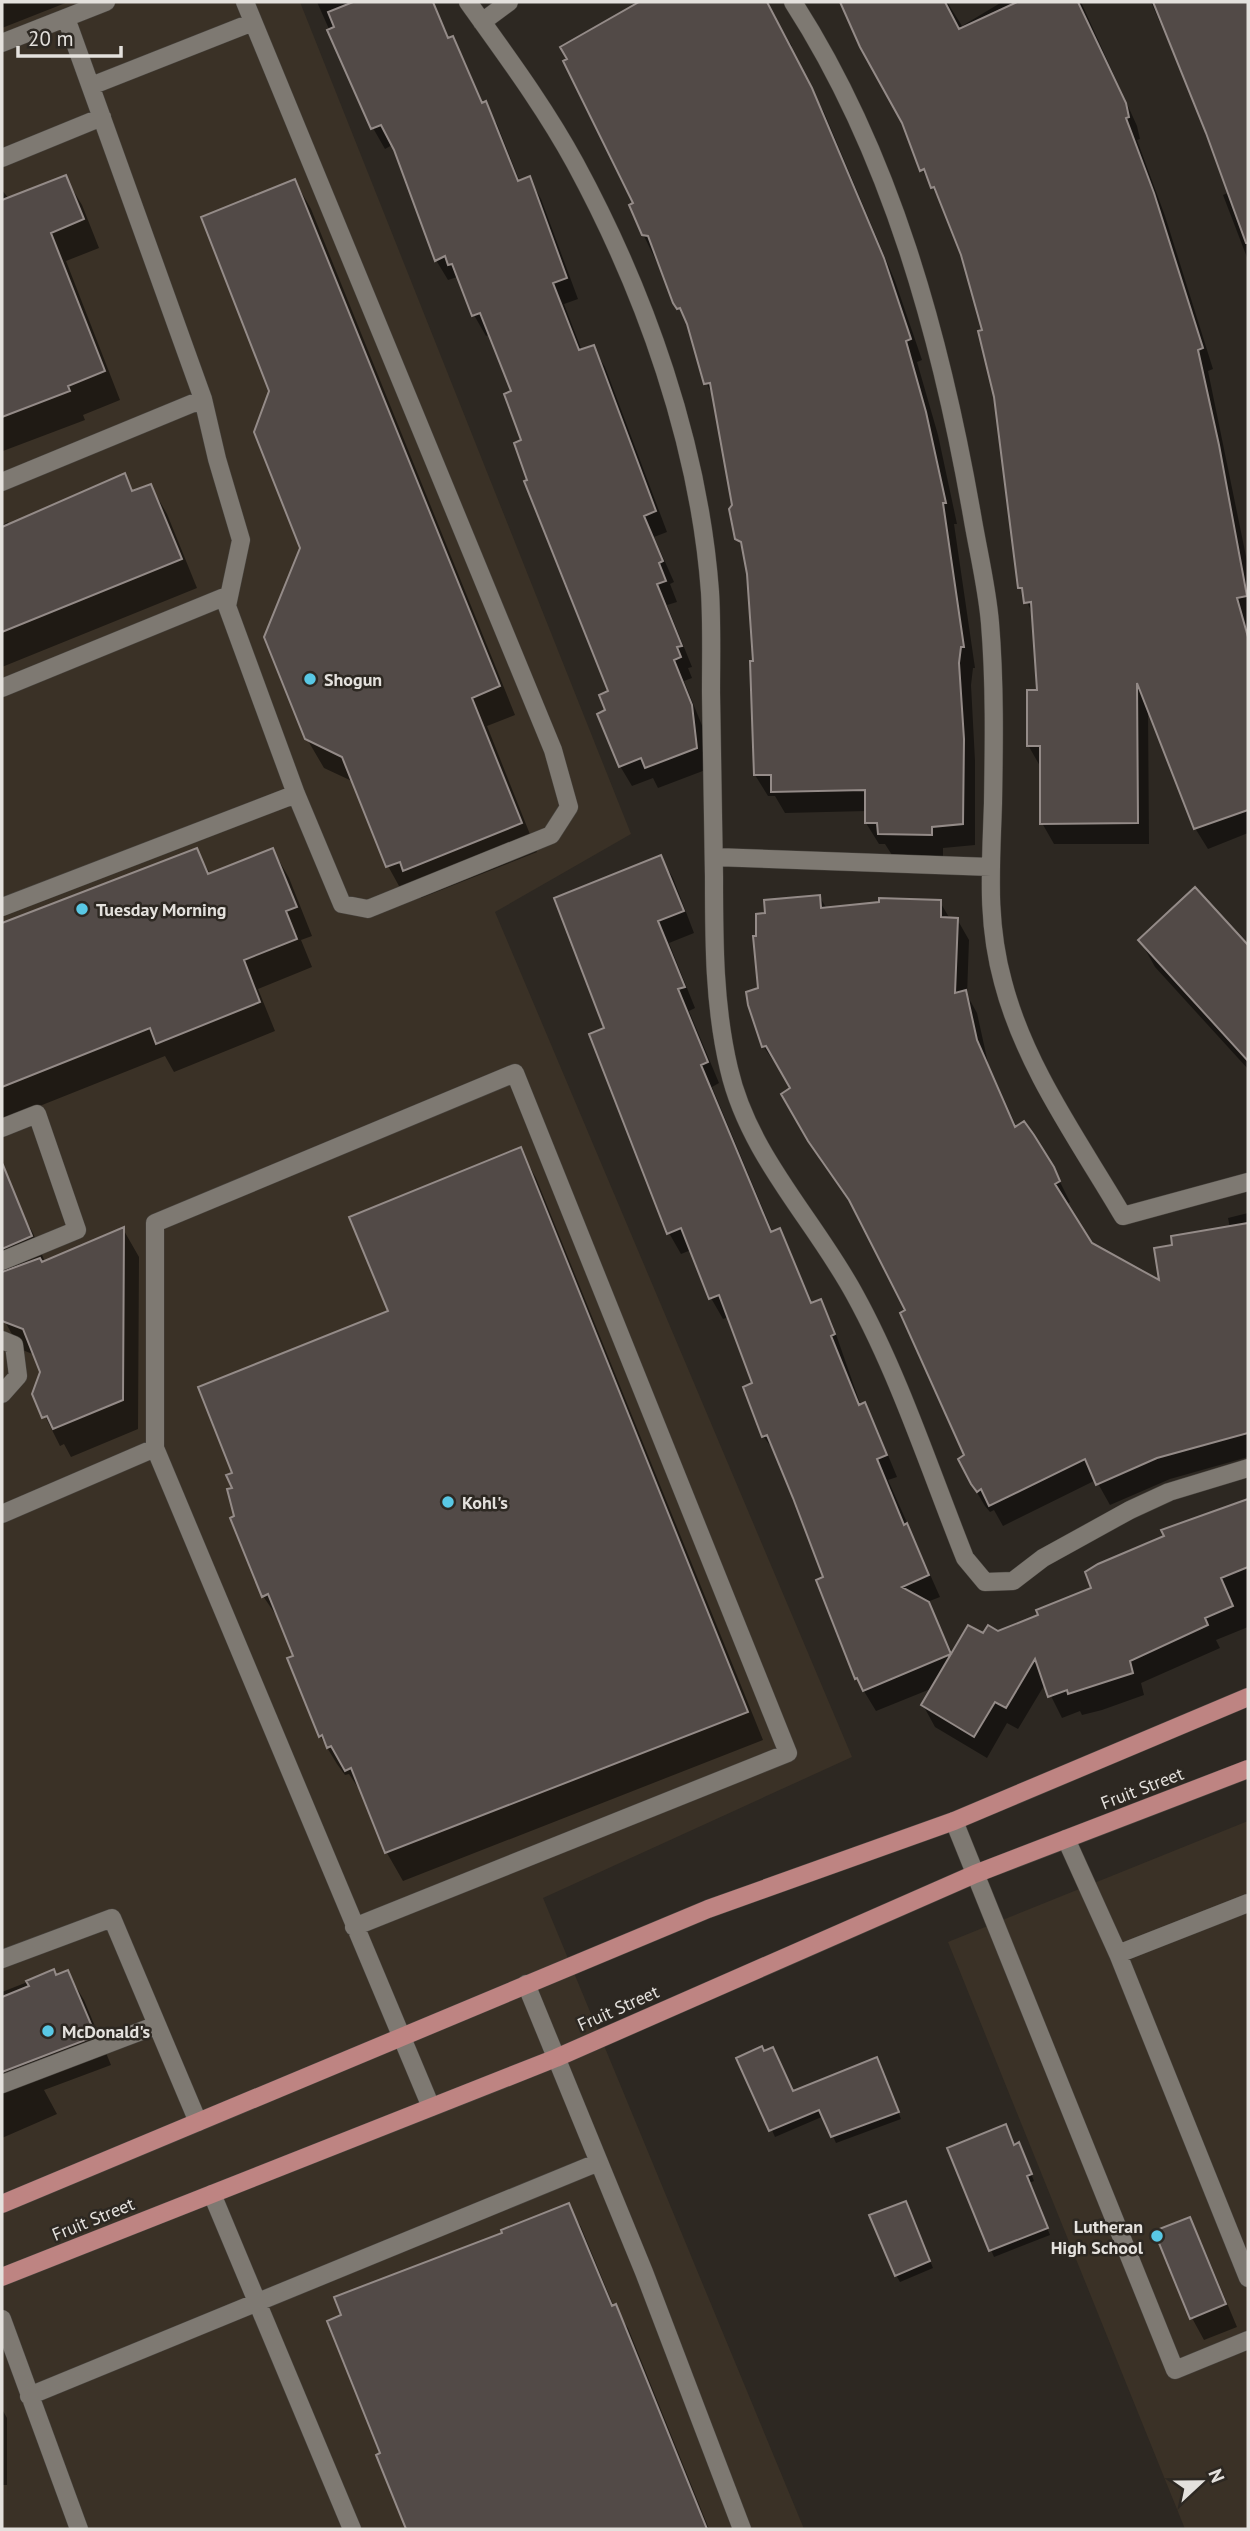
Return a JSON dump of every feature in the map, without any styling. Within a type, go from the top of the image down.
[{"type":"main road","points":[[2,2204],[708,1909],[954,1821],[1248,1697]]},
{"type":"main road","name":"Fruit Street","points":[[2,2277],[556,2058],[975,1874],[1248,1769]]},
{"type":"lane","points":[[2,43],[106,2]]},
{"type":"lane","points":[[66,18],[203,399],[216,459],[241,540],[227,606],[296,794],[342,904],[368,909],[551,835],[569,807],[553,750],[245,2]]},
{"type":"lane","points":[[468,2],[541,106],[611,234],[646,322],[676,410],[696,498],[710,591],[718,1013],[730,1074],[748,1123],[779,1182],[855,1294],[883,1354],[965,1558],[985,1582],[1013,1581],[1054,1552],[1130,1510],[1169,1492],[1248,1468]]},
{"type":"lane","points":[[482,22],[509,2]]},
{"type":"lane","points":[[793,2],[846,100],[881,178],[923,298],[959,441],[990,621],[994,740],[990,920],[1003,982],[1023,1046],[1123,1216],[1248,1182]]},
{"type":"lane","points":[[91,86],[253,22]]},
{"type":"lane","points":[[2,158],[102,117]]},
{"type":"lane","points":[[2,482],[203,399]]},
{"type":"lane","points":[[2,688],[229,595]]},
{"type":"lane","points":[[2,907],[296,794]]},
{"type":"lane","points":[[713,857],[991,867]]},
{"type":"lane","points":[[354,1927],[788,1752],[515,1073],[155,1223],[155,1448],[399,2037],[431,2107]]},
{"type":"lane","points":[[2,1128],[37,1114],[77,1230],[2,1261]]},
{"type":"lane","points":[[2,1339],[14,1345],[18,1376],[2,1394]]},
{"type":"lane","points":[[2,1514],[155,1448]]},
{"type":"lane","points":[[954,1821],[1175,2370],[1248,2340]]},
{"type":"lane","points":[[1066,1839],[1118,1954],[1248,2278]]},
{"type":"lane","points":[[1118,1954],[1248,1903]]},
{"type":"lane","points":[[2,1959],[112,1918],[198,2122]]},
{"type":"lane","points":[[526,1984],[599,2162],[742,2529]]},
{"type":"lane","points":[[2,2084],[157,2025]]},
{"type":"lane","points":[[29,2396],[599,2162]]},
{"type":"lane","points":[[212,2194],[352,2529]]},
{"type":"lane","points":[[2,2319],[79,2529]]},
{"type":"shaded area","points":[[2,2],[300,2],[631,834],[495,912],[852,1757],[543,1898],[804,2529],[2,2529]]},
{"type":"shaded area","name":"Lutheran High School","points":[[1248,1821],[1248,2529],[1185,2529],[948,1942]]},
{"type":"building","points":[[353,2],[433,2],[448,38],[453,36],[482,103],[486,101],[518,181],[530,176],[567,278],[553,283],[579,350],[594,345],[656,511],[644,516],[663,561],[659,563],[666,581],[657,584],[682,646],[677,647],[681,657],[674,660],[692,705],[697,748],[645,768],[641,758],[619,767],[597,714],[605,710],[599,695],[608,691],[524,481],[527,480],[514,443],[521,440],[504,394],[511,391],[480,313],[472,316],[452,264],[448,265],[445,256],[435,261],[394,150],[381,125],[371,129],[327,30],[334,27],[328,12]]},
{"type":"building","points":[[639,2],[767,2],[812,88],[884,258],[911,339],[906,341],[926,412],[946,503],[943,503],[964,647],[961,647],[959,663],[964,739],[963,824],[932,827],[932,835],[878,834],[877,823],[865,823],[865,790],[771,792],[771,775],[754,775],[750,661],[753,661],[747,574],[741,542],[735,539],[729,509],[732,505],[710,383],[704,384],[687,324],[680,308],[677,309],[673,303],[648,236],[642,235],[629,205],[633,203],[563,61],[567,59],[560,47]]},
{"type":"building","points":[[840,2],[945,2],[959,29],[1017,2],[1078,2],[1126,103],[1129,117],[1126,118],[1154,193],[1203,348],[1198,350],[1247,596],[1237,598],[1248,637],[1248,810],[1194,829],[1137,683],[1138,823],[1040,824],[1040,746],[1027,746],[1027,690],[1037,690],[1031,602],[1024,603],[1022,588],[1018,588],[994,397],[978,331],[982,330],[961,255],[934,187],[931,188],[924,169],[920,171],[902,123],[860,47]]},
{"type":"building","points":[[1153,2],[1248,2],[1248,243],[1246,243],[1206,133]]},
{"type":"building","points":[[66,175],[84,219],[51,233],[105,371],[68,386],[70,391],[2,417],[2,200]]},
{"type":"building","points":[[295,179],[500,686],[472,698],[522,823],[403,871],[400,862],[386,867],[342,757],[305,739],[264,637],[300,548],[254,432],[269,391],[201,217]]},
{"type":"building","points":[[125,473],[132,491],[151,484],[182,559],[2,632],[2,527]]},
{"type":"building","points":[[197,848],[208,874],[273,848],[297,907],[286,911],[297,939],[244,960],[260,1002],[156,1044],[150,1028],[2,1087],[2,923]]},
{"type":"building","points":[[661,855],[684,911],[658,921],[685,987],[678,989],[708,1062],[701,1065],[771,1232],[780,1228],[811,1303],[821,1299],[835,1334],[831,1336],[859,1405],[865,1402],[887,1455],[877,1459],[904,1525],[907,1523],[929,1575],[902,1587],[929,1602],[951,1654],[863,1691],[857,1678],[855,1679],[816,1580],[823,1577],[793,1498],[767,1435],[762,1437],[743,1387],[752,1383],[719,1295],[709,1299],[681,1228],[667,1234],[589,1034],[604,1028],[554,898]]},
{"type":"building","points":[[1195,887],[1248,945],[1248,1061],[1138,940]]},
{"type":"building","points":[[820,895],[821,908],[879,902],[879,898],[941,900],[941,917],[958,918],[955,993],[966,990],[977,1040],[1015,1127],[1024,1121],[1034,1135],[1060,1181],[1055,1184],[1092,1243],[1159,1280],[1154,1248],[1172,1245],[1171,1236],[1248,1223],[1248,1433],[1157,1458],[1096,1485],[1085,1459],[989,1506],[981,1489],[977,1492],[958,1459],[964,1455],[900,1313],[905,1310],[849,1200],[808,1141],[781,1094],[790,1088],[766,1046],[762,1047],[748,1005],[746,992],[758,988],[753,936],[756,936],[756,914],[765,913],[764,900]]},
{"type":"building","name":"Kohl's","points":[[521,1147],[748,1712],[385,1853],[351,1768],[345,1771],[331,1746],[327,1748],[322,1735],[319,1737],[287,1658],[293,1656],[268,1594],[262,1597],[230,1518],[234,1516],[227,1489],[232,1488],[226,1475],[232,1473],[198,1387],[388,1311],[349,1217]]},
{"type":"building","points":[[2,1166],[32,1236],[2,1249]]},
{"type":"building","points":[[124,1227],[123,1400],[53,1429],[47,1416],[42,1418],[32,1394],[40,1372],[23,1329],[2,1321],[2,1272],[40,1258],[42,1262]]},
{"type":"building","points":[[1248,1499],[1248,1567],[1221,1578],[1233,1606],[1205,1618],[1208,1625],[1130,1661],[1133,1673],[1068,1694],[1067,1690],[1048,1697],[1035,1659],[1006,1708],[995,1702],[974,1737],[921,1705],[968,1625],[983,1633],[988,1625],[998,1631],[1038,1615],[1036,1610],[1091,1588],[1085,1572],[1098,1564],[1164,1536],[1161,1530]]},
{"type":"building","name":"McDonald's","points":[[54,1969],[56,1975],[68,1970],[96,2036],[2,2072],[2,1997],[29,1986],[26,1981]]},
{"type":"building","points":[[762,2046],[764,2051],[773,2047],[793,2091],[877,2057],[899,2112],[831,2137],[819,2110],[769,2131],[736,2058]]},
{"type":"building","points":[[1006,2124],[1014,2145],[1019,2142],[1032,2174],[1027,2176],[1048,2228],[989,2251],[947,2148]]},
{"type":"building","points":[[906,2201],[930,2261],[895,2276],[869,2215]]},
{"type":"building","points":[[569,2203],[612,2306],[616,2304],[707,2529],[406,2529],[376,2455],[380,2453],[327,2321],[341,2315],[334,2297],[502,2233],[501,2230]]},
{"type":"building","points":[[1190,2217],[1226,2304],[1190,2319],[1154,2231]]},
{"type":"place","name":"Shogun","points":[[310,679]]},
{"type":"place","name":"Tuesday Morning","points":[[82,909]]},
{"type":"place","name":"Kohl's","points":[[448,1502]]},
{"type":"place","name":"McDonald's","points":[[48,2031]]},
{"type":"place","name":"Lutheran High School","points":[[1157,2236]]}]
